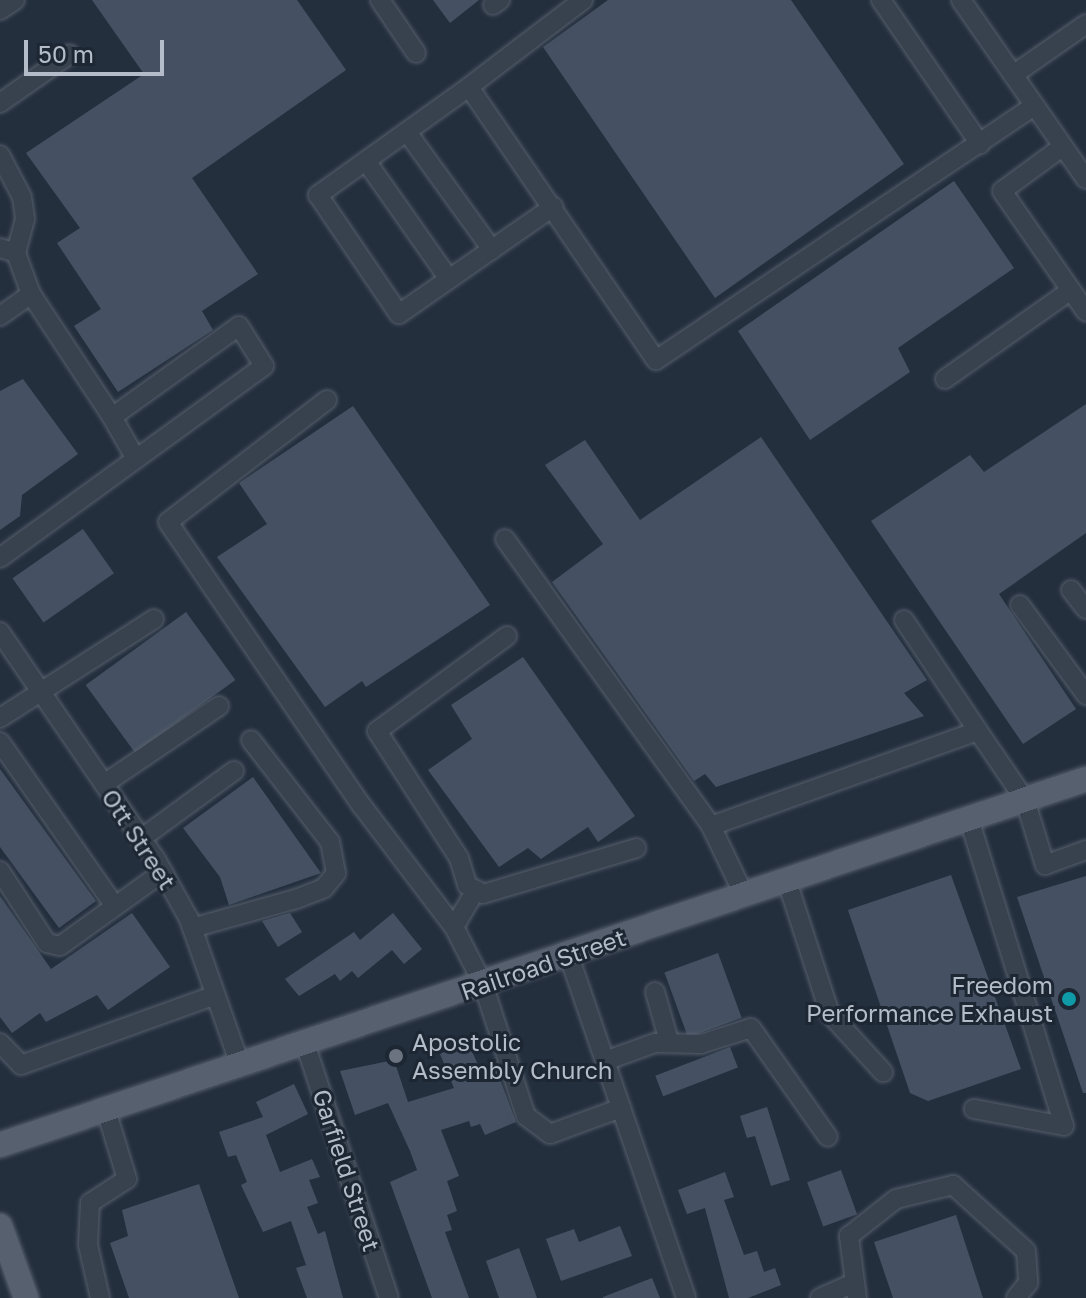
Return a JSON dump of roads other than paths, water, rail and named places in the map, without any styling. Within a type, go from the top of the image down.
[{"type":"main road","name":"Railroad Street","points":[[0,1145],[569,956],[1086,779]]},
{"type":"main road","points":[[0,1226],[26,1298]]},
{"type":"street","points":[[0,10],[15,0]]},
{"type":"street","points":[[380,0],[416,53]]},
{"type":"street","points":[[553,207],[399,314],[318,195],[469,87],[583,0]]},
{"type":"street","points":[[961,0],[1086,179]]},
{"type":"street","points":[[883,1],[980,144]]},
{"type":"street","points":[[1013,75],[1086,24]]},
{"type":"street","points":[[0,103],[70,54]]},
{"type":"street","points":[[469,87],[656,360],[1034,106]]},
{"type":"street","points":[[407,132],[492,250]]},
{"type":"street","points":[[1062,147],[1002,191],[1086,312]]},
{"type":"street","points":[[0,155],[22,197],[25,219],[8,250],[31,294],[136,459]]},
{"type":"street","points":[[366,161],[449,279]]},
{"type":"street","points":[[945,379],[1071,290]]},
{"type":"street","points":[[0,316],[31,294]]},
{"type":"street","points":[[0,558],[264,366],[239,326],[112,417]]},
{"type":"street","points":[[327,400],[168,522],[362,806],[454,927],[483,984],[516,1089],[535,1127],[550,1134],[621,1108]]},
{"type":"street","points":[[505,539],[711,826],[744,895]]},
{"type":"street","points":[[1071,590],[1086,609]]},
{"type":"street","points":[[1020,605],[1086,695]]},
{"type":"street","points":[[0,718],[154,619]]},
{"type":"street","points":[[904,620],[1025,800],[1045,865],[1086,850]]},
{"type":"street","name":"Ott Street","points":[[0,632],[163,872],[192,928],[240,1065]]},
{"type":"street","points":[[507,636],[377,731],[476,890],[483,894],[636,848]]},
{"type":"street","points":[[104,784],[219,706]]},
{"type":"street","points":[[711,826],[978,731]]},
{"type":"street","points":[[192,928],[296,899],[324,888],[336,873],[330,842],[251,740]]},
{"type":"street","points":[[0,742],[115,906]]},
{"type":"street","points":[[142,838],[234,771]]},
{"type":"street","points":[[969,819],[1064,1126],[974,1109]]},
{"type":"street","points":[[0,871],[47,943],[60,946],[163,872]]},
{"type":"street","points":[[787,881],[830,1014],[883,1072]]},
{"type":"street","points":[[454,927],[476,890]]},
{"type":"street","points":[[569,956],[686,1298]]},
{"type":"street","points":[[655,992],[669,1041]]},
{"type":"street","points":[[0,1043],[21,1065],[215,995]]},
{"type":"street","points":[[605,1061],[669,1041],[701,1044],[751,1028],[828,1137]]},
{"type":"street","name":"Garfield Street","points":[[305,1043],[389,1298]]},
{"type":"street","points":[[100,1298],[88,1245],[90,1203],[127,1179],[106,1110]]},
{"type":"street","points":[[820,1298],[855,1291],[849,1236],[896,1199],[953,1185],[1026,1251],[1028,1283],[1016,1298]]},
{"type":"place","name":"Freedom Performance Exhaust","points":[[1069,999]]},
{"type":"place","name":"Apostolic Assembly Church","points":[[396,1056]]}]
